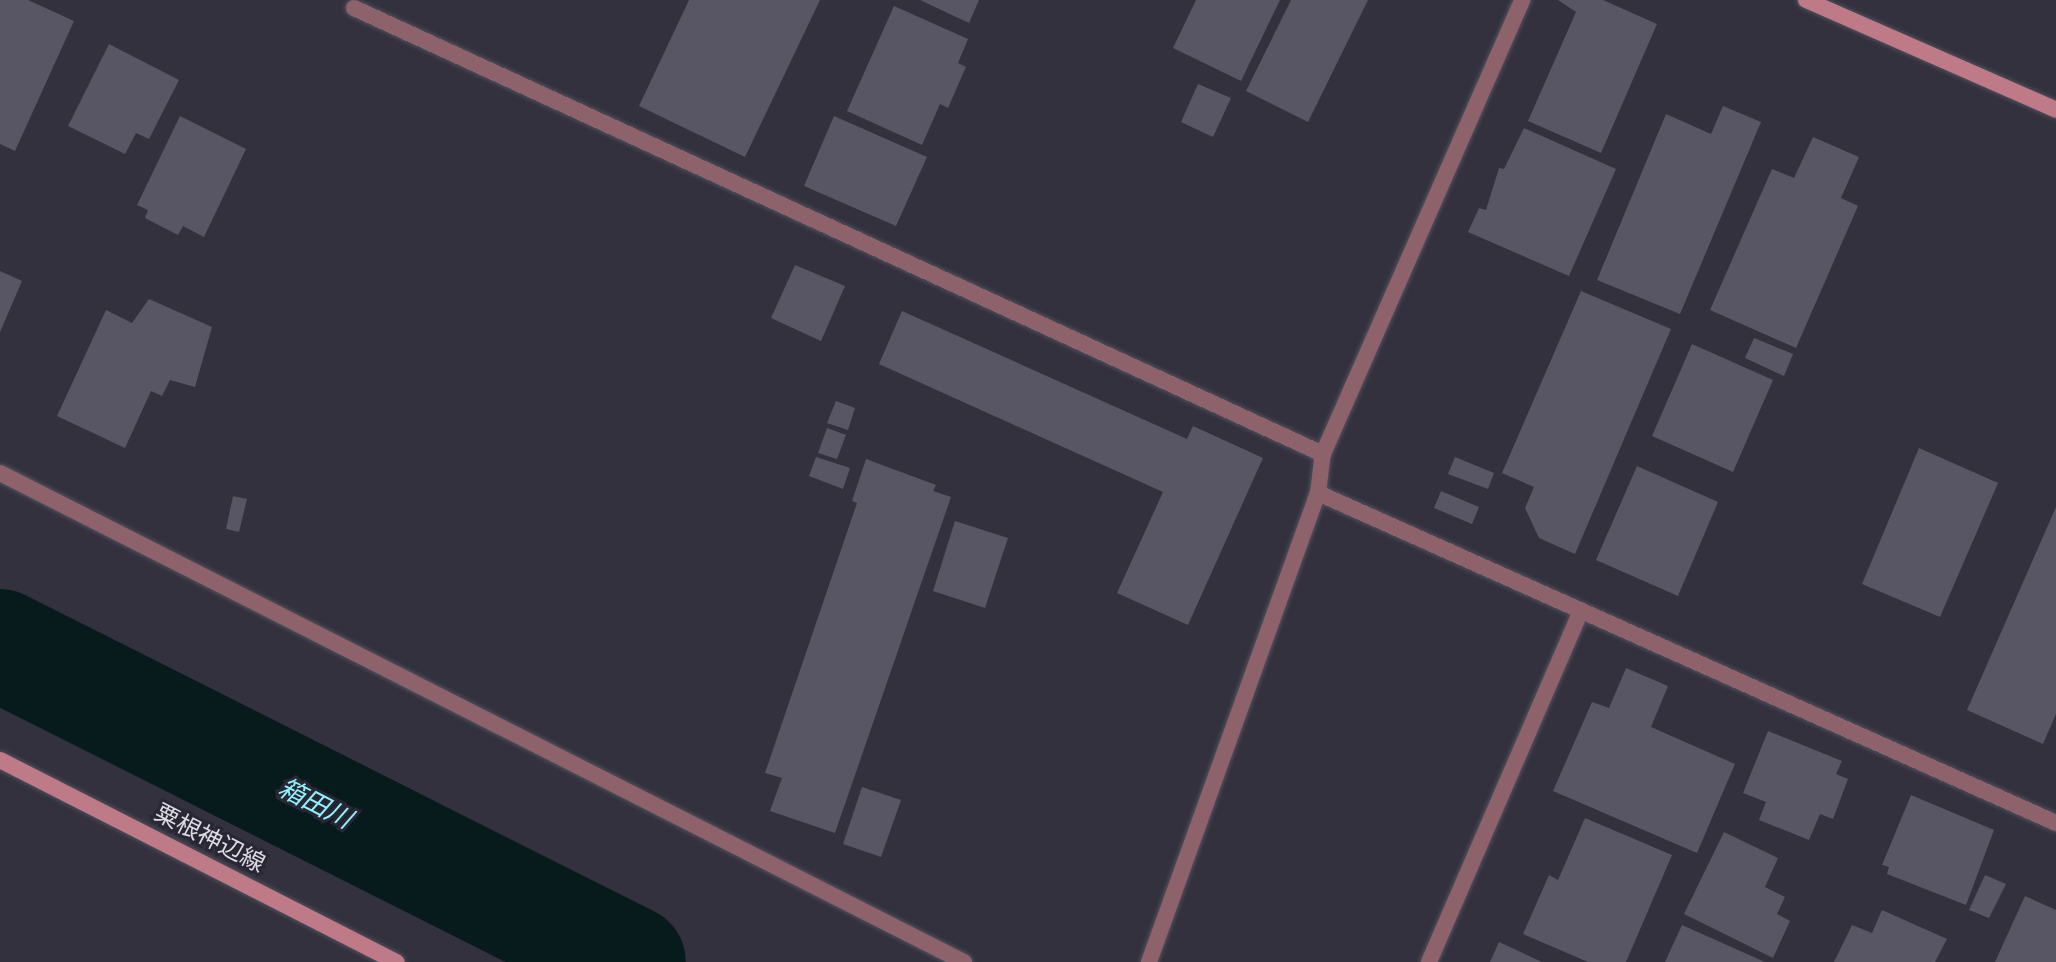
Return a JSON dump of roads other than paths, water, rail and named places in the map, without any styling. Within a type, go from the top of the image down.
[{"type":"main road","points":[[1806,0],[2056,110]]},
{"type":"main road","name":"粟根神辺線","points":[[0,760],[396,962]]},
{"type":"street","points":[[1149,962],[1318,493],[1323,454],[1522,0]]},
{"type":"street","points":[[354,8],[1323,454]]},
{"type":"street","points":[[0,473],[964,962]]},
{"type":"street","points":[[1318,493],[1580,613],[2056,823]]},
{"type":"street","points":[[1429,962],[1580,613]]},
{"type":"waterway","name":"箱田川","points":[[0,645],[630,962]]}]
